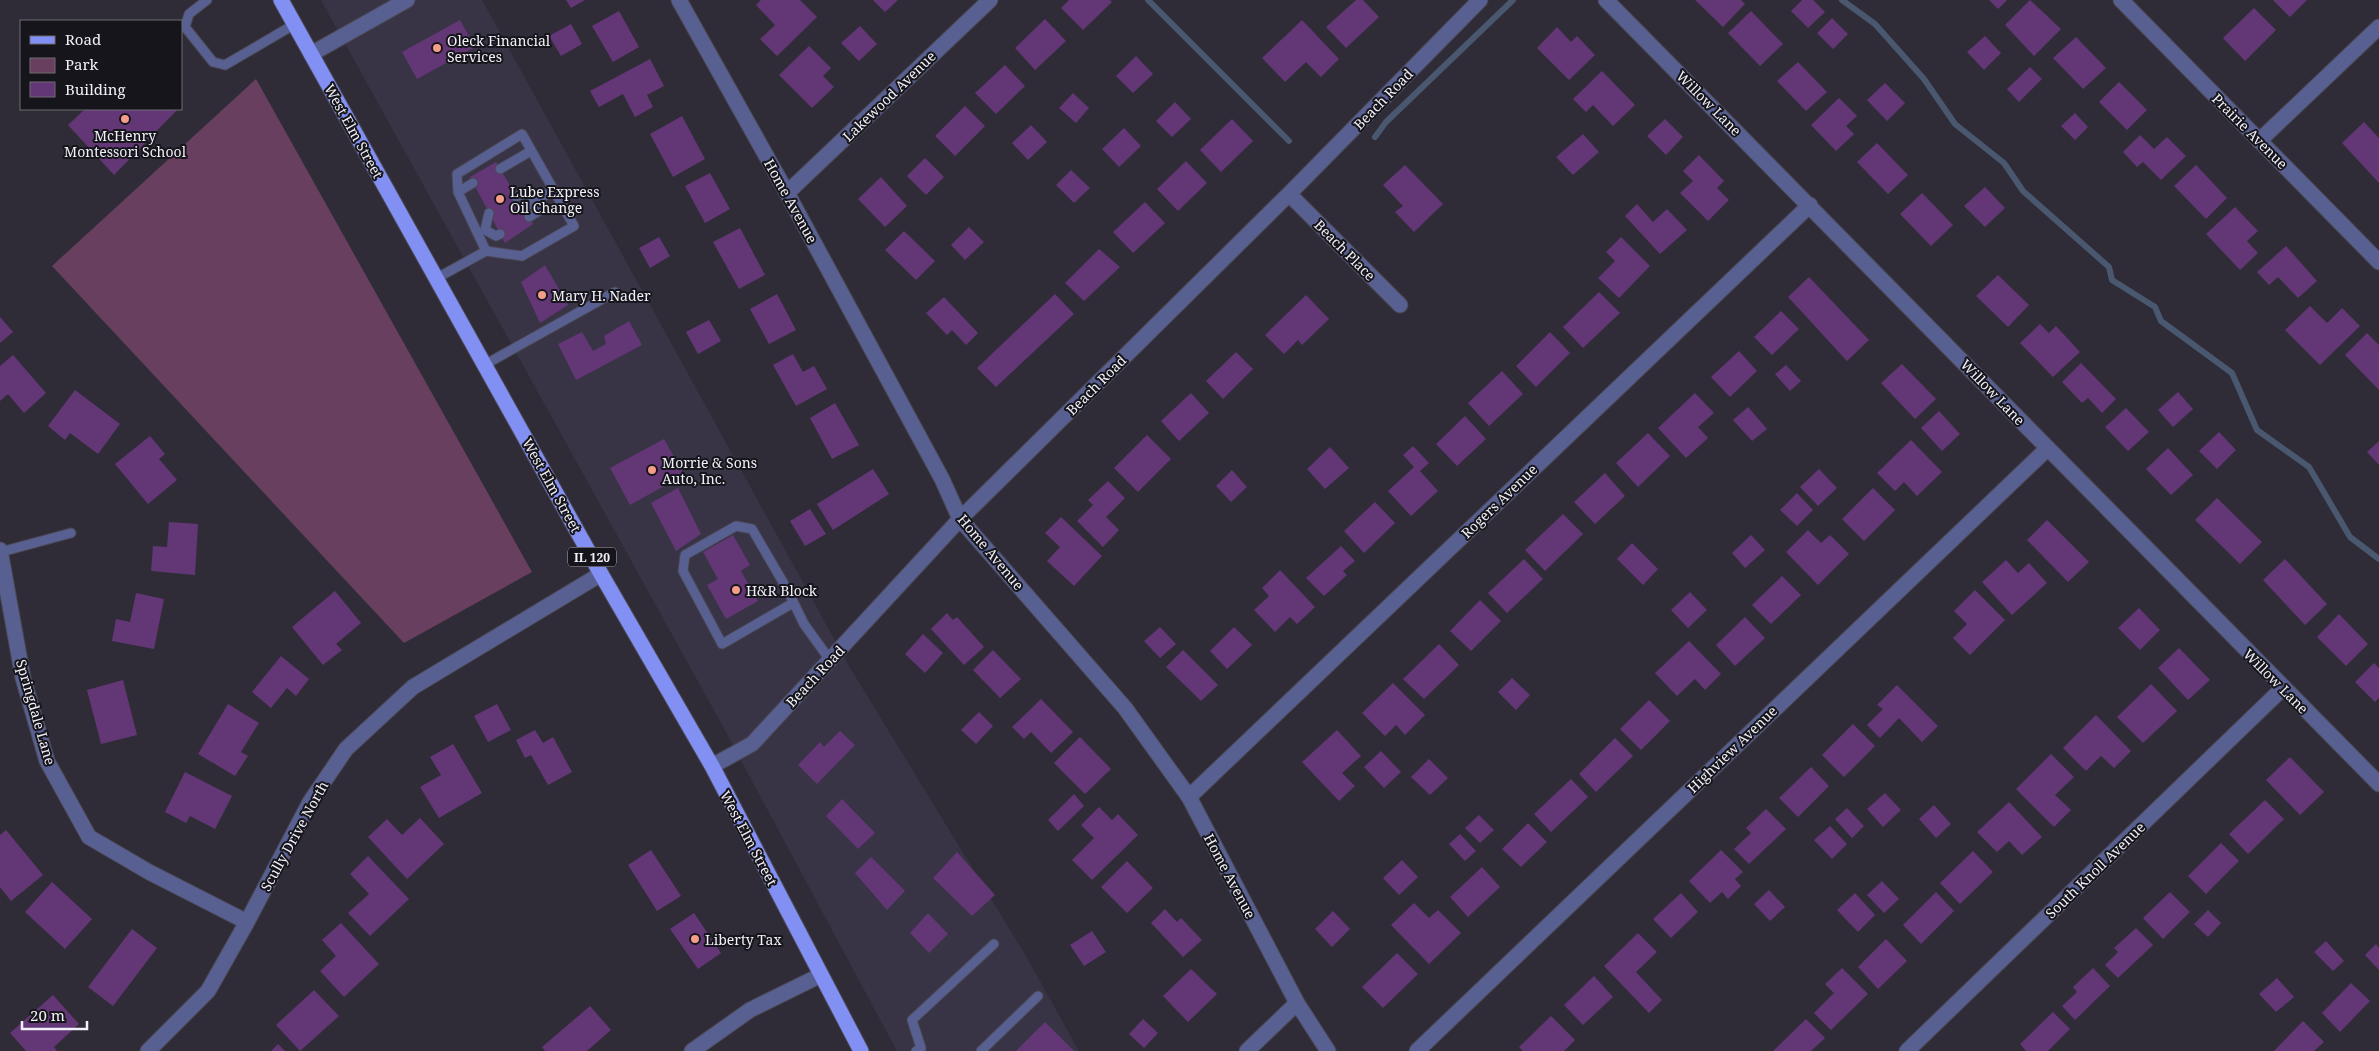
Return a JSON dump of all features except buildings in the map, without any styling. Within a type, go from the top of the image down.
[{"type":"main road","name":"West Elm Street","points":[[281,0],[486,364],[601,574],[712,766],[861,1051]]},
{"type":"street","points":[[311,54],[407,0]]},
{"type":"street","name":"Home Avenue","points":[[679,0],[788,193],[942,479],[960,519],[1125,708],[1189,797],[1297,1003],[1328,1051]]},
{"type":"street","name":"Lakewood Avenue","points":[[788,193],[990,0]]},
{"type":"street","name":"Beach Road","points":[[712,766],[752,744],[960,519],[1289,194],[1480,0]]},
{"type":"street","name":"Willow Lane","points":[[1606,0],[2379,784]]},
{"type":"street","name":"Prairie Avenue","points":[[2121,0],[2379,262]]},
{"type":"street","points":[[2259,141],[2379,27]]},
{"type":"street","name":"Beach Place","points":[[1289,194],[1400,305]]},
{"type":"street","name":"Rogers Avenue","points":[[1189,797],[1810,205]]},
{"type":"street","name":"Highview Avenue","points":[[1417,1051],[2048,448]]},
{"type":"street","name":"Springdale Lane","points":[[0,551],[23,678],[47,761],[90,837],[149,872],[247,922]]},
{"type":"street","name":"Scully Drive North","points":[[148,1051],[208,991],[247,922],[310,802],[346,749],[413,687],[601,574]]},
{"type":"street","name":"South Knoll Avenue","points":[[1907,1051],[2283,688]]},
{"type":"street","points":[[692,1051],[750,1010],[821,975]]},
{"type":"street","points":[[1247,1051],[1297,1003]]},
{"type":"lane","points":[[207,0],[190,14],[185,27],[213,62],[225,65],[294,24]]},
{"type":"lane","points":[[437,278],[486,251],[522,256],[574,226],[522,134],[457,174],[458,192],[482,232],[486,251]]},
{"type":"lane","points":[[500,169],[531,151]]},
{"type":"lane","points":[[458,192],[474,183]]},
{"type":"lane","points":[[523,208],[554,190]]},
{"type":"lane","points":[[516,197],[525,193],[542,197]]},
{"type":"lane","points":[[529,217],[539,212],[542,197]]},
{"type":"lane","points":[[482,232],[489,213]]},
{"type":"lane","points":[[482,232],[495,224]]},
{"type":"lane","points":[[482,232],[496,236],[500,234]]},
{"type":"lane","points":[[486,364],[615,292]]},
{"type":"lane","points":[[793,603],[722,644],[683,571],[685,556],[736,526],[752,529],[787,590],[804,624],[830,660]]},
{"type":"lane","points":[[0,551],[71,533]]},
{"type":"lane","points":[[920,1050],[912,1020],[994,944]]},
{"type":"lane","points":[[981,1051],[1038,996]]},
{"type":"shaded area","points":[[321,0],[482,0],[849,666],[1026,956],[1079,1051],[897,1051],[721,723]]},
{"type":"green space","points":[[256,79],[532,572],[404,643],[52,266]]},
{"type":"waterway","points":[[1148,0],[1289,141]]},
{"type":"waterway","points":[[1375,137],[1386,122],[1513,0]]},
{"type":"waterway","points":[[1842,0],[1875,24],[1924,79],[1955,124],[2004,163],[2023,191],[2109,267],[2112,280],[2155,307],[2161,321],[2232,373],[2257,430],[2309,467],[2350,537],[2379,559]]},
{"type":"place","name":"Oleck Financial Services","points":[[437,48]]},
{"type":"place","name":"McHenry Montessori School","points":[[125,119]]},
{"type":"place","name":"Lube Express Oil Change","points":[[500,199]]},
{"type":"place","name":"Mary H. Nader","points":[[542,295]]},
{"type":"place","name":"Morrie & Sons Auto, Inc.","points":[[652,470]]},
{"type":"place","name":"H&R Block","points":[[736,590]]},
{"type":"place","name":"Liberty Tax","points":[[695,939]]}]
